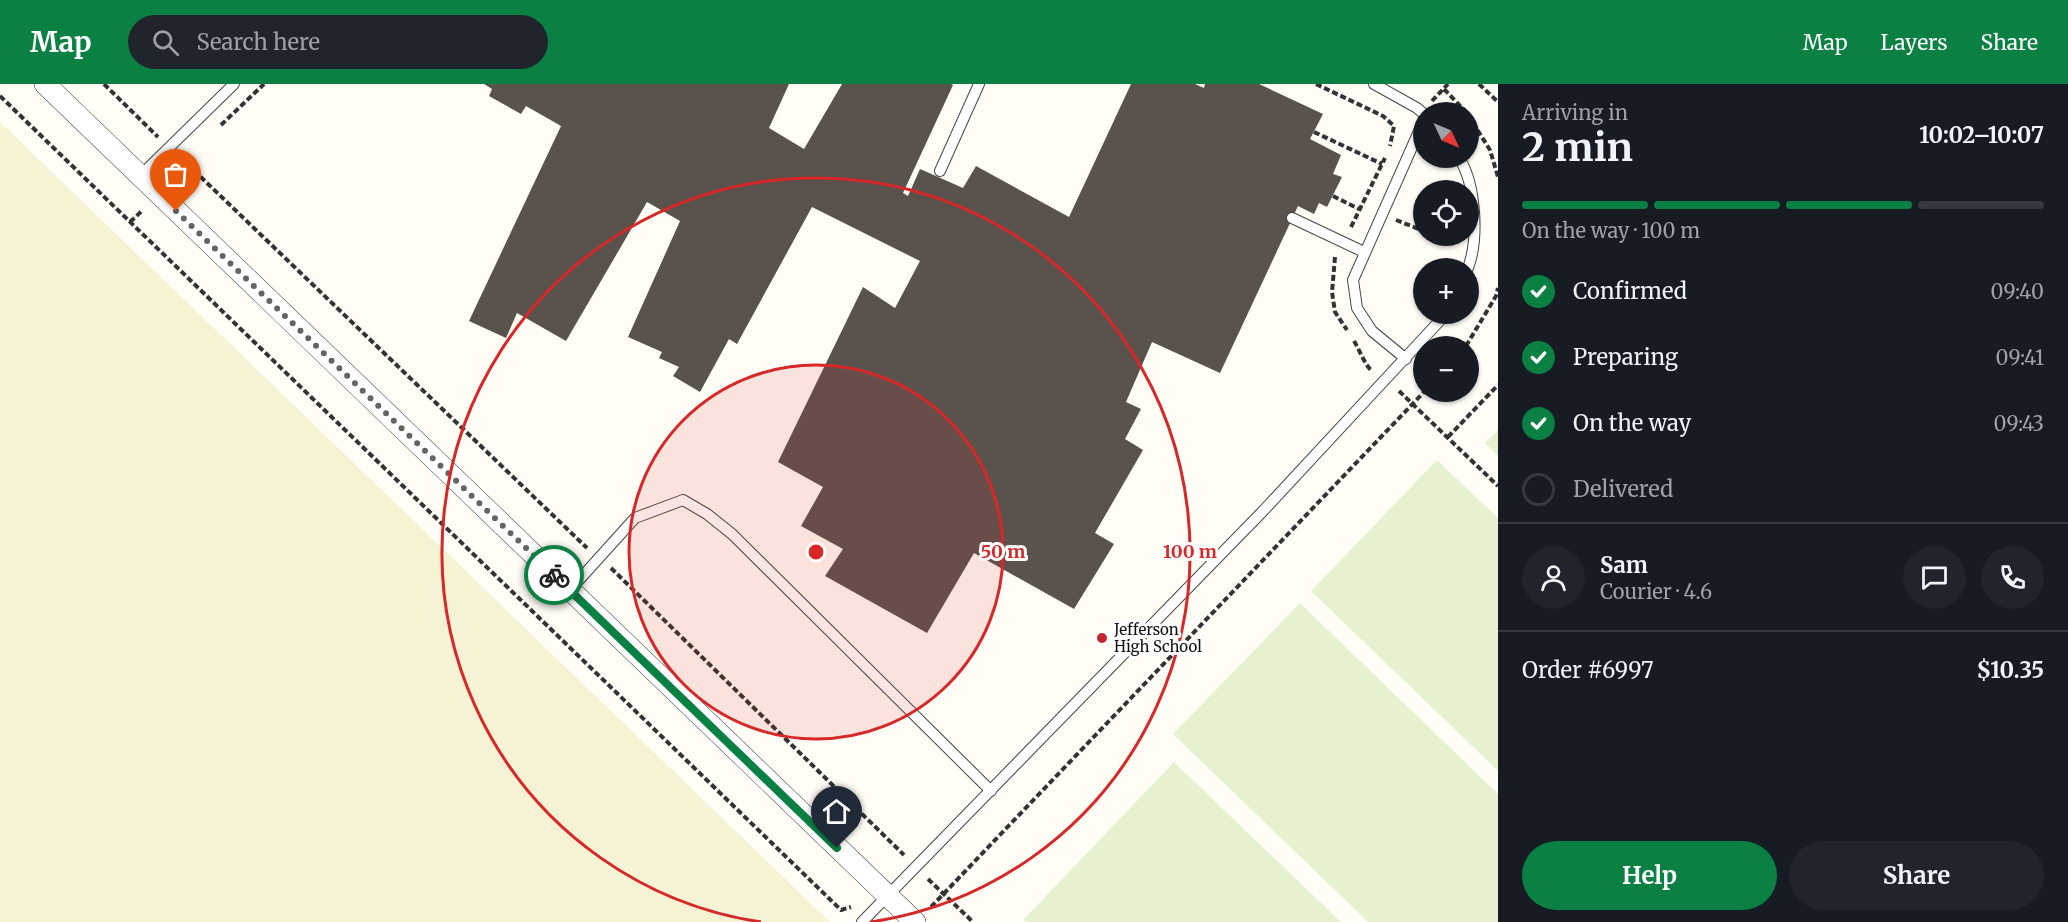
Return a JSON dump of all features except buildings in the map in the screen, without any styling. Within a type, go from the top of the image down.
[{"type":"street","points":[[45,84],[888,896],[919,919]]},
{"type":"lane","points":[[140,176],[234,84]]},
{"type":"lane","points":[[940,171],[980,84]]},
{"type":"lane","points":[[1374,84],[1389,88],[1413,105]]},
{"type":"lane","points":[[1406,358],[1372,331],[1357,308],[1353,280],[1413,145]]},
{"type":"lane","points":[[1464,168],[1475,213],[1471,258]]},
{"type":"lane","points":[[1292,218],[1364,252]]},
{"type":"lane","points":[[864,920],[1264,510],[1437,324]]},
{"type":"lane","points":[[570,590],[634,518],[682,500],[707,514],[732,534],[991,791]]},
{"type":"path","points":[[104,84],[583,545],[612,569],[973,922]]},
{"type":"path","points":[[216,130],[264,84]]},
{"type":"path","points":[[1316,84],[1383,116],[1394,126],[1389,148]]},
{"type":"path","points":[[1479,84],[1498,102]]},
{"type":"path","points":[[1444,89],[1456,102]]},
{"type":"path","points":[[0,96],[841,910],[854,907],[864,920]]},
{"type":"path","points":[[1314,132],[1382,164]]},
{"type":"path","points":[[1479,133],[1490,150],[1498,177]]},
{"type":"path","points":[[184,160],[192,153]]},
{"type":"path","points":[[1387,156],[1334,260],[1332,292],[1335,312],[1364,356],[1368,368],[1386,379],[1498,486]]},
{"type":"path","points":[[1333,196],[1359,209]]},
{"type":"path","points":[[1382,215],[1413,227]]},
{"type":"path","points":[[1472,336],[1498,292]]},
{"type":"path","points":[[1448,437],[1498,385]]},
{"type":"path","points":[[919,919],[1412,404]]},
{"type":"shaded area","points":[[0,122],[830,922],[0,922]]},
{"type":"green space","points":[[1498,430],[1498,456],[1485,443]]},
{"type":"green space","points":[[1437,460],[1498,518],[1498,771],[1311,591]]},
{"type":"green space","points":[[1300,603],[1498,794],[1498,922],[1368,922],[1173,734]]},
{"type":"green space","points":[[1174,762],[1341,922],[1026,922],[1023,920]]},
{"type":"way so far","points":[[176,211],[554,575]]},
{"type":"place","name":"Jefferson High School","points":[[1102,638]]},
{"type":"route","points":[[554,575],[837,848]]}]
